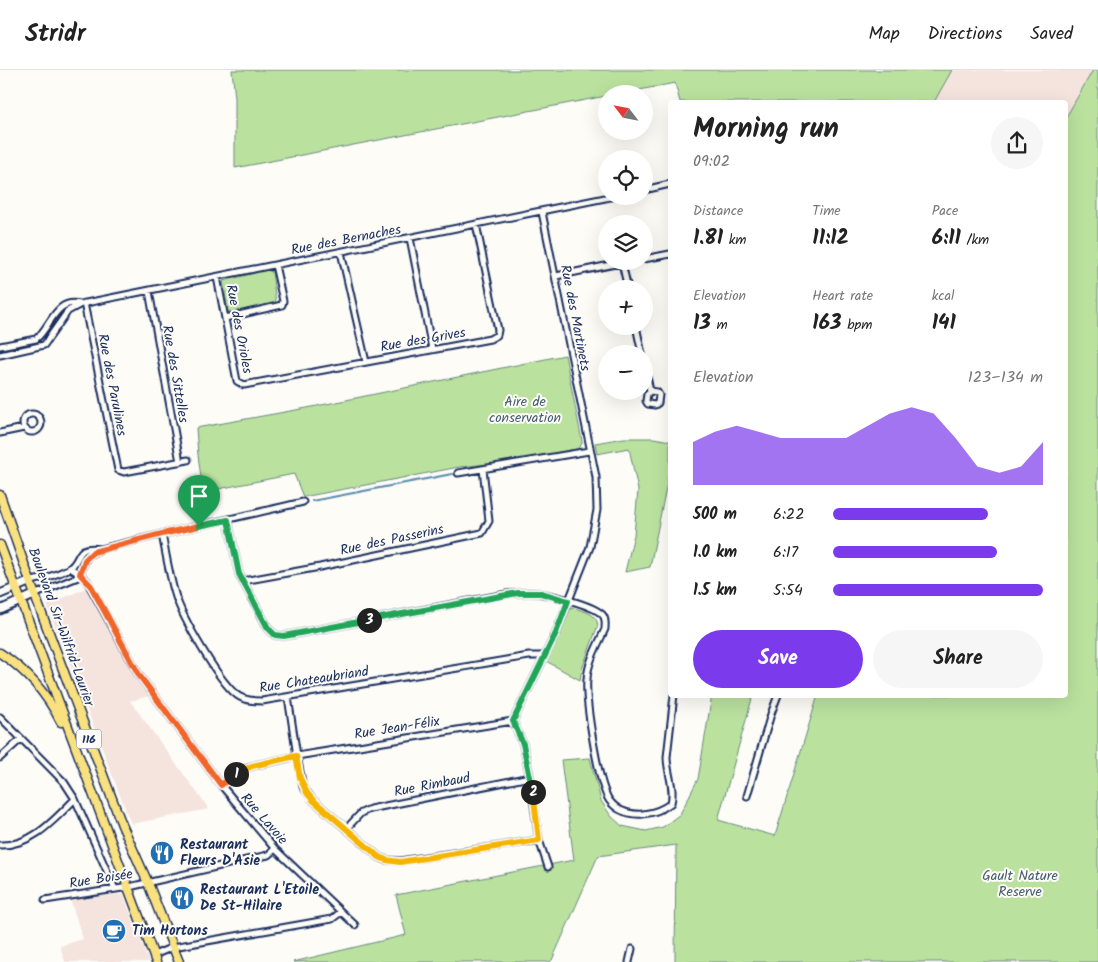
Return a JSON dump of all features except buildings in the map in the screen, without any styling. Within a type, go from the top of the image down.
[{"type":"main road","name":"Boulevard Sir-Wilfrid-Laurier","points":[[0,495],[2,509],[36,594],[118,815],[148,883],[179,962]]},
{"type":"main road","name":"Boulevard Sir-Wilfrid-Laurier","points":[[0,546],[155,959]]},
{"type":"main road","points":[[0,653],[24,672],[39,688],[51,704],[75,749]]},
{"type":"street","points":[[653,188],[668,184]]},
{"type":"street","name":"Rue des Bernaches","points":[[0,346],[36,339],[62,306],[74,303],[82,304],[149,291],[598,200]]},
{"type":"street","name":"Rue des Martinets","points":[[542,212],[589,451],[596,477],[598,496],[595,528],[586,560],[556,633],[544,656]]},
{"type":"street","name":"Rue des Grives","points":[[240,384],[244,385],[490,340],[497,334],[498,330],[476,224]]},
{"type":"street","points":[[410,238],[432,350]]},
{"type":"street","points":[[342,252],[366,362]]},
{"type":"street","points":[[653,257],[668,254]]},
{"type":"street","points":[[225,318],[282,306],[275,265]]},
{"type":"street","points":[[556,276],[598,268]]},
{"type":"street","name":"Rue des Orioles","points":[[217,277],[237,381],[240,384]]},
{"type":"street","name":"Rue des Sittelles","points":[[149,291],[180,462]]},
{"type":"street","points":[[0,355],[44,346],[68,311],[82,304]]},
{"type":"street","name":"Rue des Parulines","points":[[82,304],[118,470],[124,472],[180,462]]},
{"type":"street","points":[[27,341],[29,349]]},
{"type":"street","points":[[0,434],[24,428]]},
{"type":"street","points":[[458,473],[589,451]]},
{"type":"street","points":[[180,462],[188,460]]},
{"type":"street","name":"Rue des Passerins","points":[[243,581],[320,567],[482,532],[489,521],[482,469]]},
{"type":"street","points":[[0,610],[74,578],[80,574],[85,560],[93,552],[162,534],[303,502]]},
{"type":"street","points":[[228,520],[239,574],[268,628],[275,635],[280,636],[507,594],[529,592],[541,593],[588,606],[600,612],[604,616],[605,628],[590,662],[586,688],[602,787],[612,803],[622,810],[635,814],[648,814],[662,810],[670,803],[672,790],[667,757],[674,698]]},
{"type":"street","name":"Rue Chateaubriand","points":[[162,534],[175,595],[204,652],[231,690],[241,698],[254,701],[288,697],[529,656],[544,656]]},
{"type":"street","points":[[0,594],[15,587],[45,579],[70,568],[82,551],[90,548],[102,549]]},
{"type":"street","name":"Rue Lavoie","points":[[70,568],[80,574],[91,586],[139,675],[221,785],[275,849],[355,925]]},
{"type":"street","points":[[544,656],[513,721],[523,744],[539,840],[548,867]]},
{"type":"street","points":[[288,697],[300,778],[307,793],[379,857],[400,862],[539,840]]},
{"type":"street","points":[[747,796],[777,698]]},
{"type":"street","points":[[0,717],[64,782],[76,799],[115,889]]},
{"type":"street","name":"Rue Jean-Félix","points":[[221,785],[240,771],[252,766],[296,756],[513,721]]},
{"type":"street","points":[[0,758],[21,739]]},
{"type":"street","name":"Rue Rimbaud","points":[[346,829],[361,813],[370,809],[530,777]]},
{"type":"street","points":[[0,845],[20,843],[36,835],[54,821],[76,799]]},
{"type":"street","name":"Rue Boisée","points":[[45,900],[148,883],[268,855],[275,849]]},
{"type":"street","points":[[155,959],[173,947],[332,919],[341,912]]},
{"type":"street","points":[[629,962],[632,950]]},
{"type":"shaded area","points":[[952,70],[1093,70],[1068,114],[1068,100],[935,100]]},
{"type":"shaded area","points":[[91,586],[139,675],[154,695],[130,701],[209,809],[131,824],[47,605]]},
{"type":"shaded area","points":[[123,894],[149,962],[65,962],[60,946],[83,939],[70,899]]},
{"type":"green space","points":[[232,70],[952,70],[935,100],[679,100],[675,83],[653,87],[653,85],[598,85],[598,98],[235,168],[235,98]]},
{"type":"green space","name":"Gault Nature Reserve","points":[[1093,70],[1098,70],[1098,962],[675,962],[676,845],[598,856],[552,960],[549,962],[293,962],[406,935],[396,895],[574,860],[561,760],[590,758],[601,801],[611,816],[622,826],[646,831],[663,827],[680,814],[698,779],[712,698],[752,698],[718,820],[775,836],[817,698],[1068,698],[1068,114]]},
{"type":"green space","points":[[267,270],[272,272],[276,303],[233,313],[228,311],[223,281]]},
{"type":"green space","name":"Aire de conservation","points":[[565,355],[582,441],[582,444],[577,449],[498,463],[459,467],[303,497],[294,474],[203,492],[196,428],[307,408]]},
{"type":"green space","points":[[624,438],[654,438],[668,441],[668,478],[650,567],[625,572],[634,535],[638,490],[629,448],[597,454],[595,443]]},
{"type":"green space","points":[[574,608],[592,615],[598,625],[582,669],[580,680],[546,661],[560,634],[569,609]]},
{"type":"waterway","points":[[312,501],[452,474]]},
{"type":"place","name":"Restaurant Fleurs D'Asie","points":[[162,853]]},
{"type":"place","name":"Restaurant L'Etoile De St-Hilaire","points":[[182,898]]},
{"type":"place","name":"Tim Hortons","points":[[114,931]]},
{"type":"route","points":[[228,520],[239,574],[268,628],[275,635],[284,636],[507,594],[541,593],[568,601],[556,633],[513,721],[523,744],[539,840],[400,862],[386,860],[379,857],[313,800],[303,787],[296,756],[245,768],[221,785],[139,675],[91,586],[80,574],[82,564],[93,552],[199,526],[228,520]]}]
